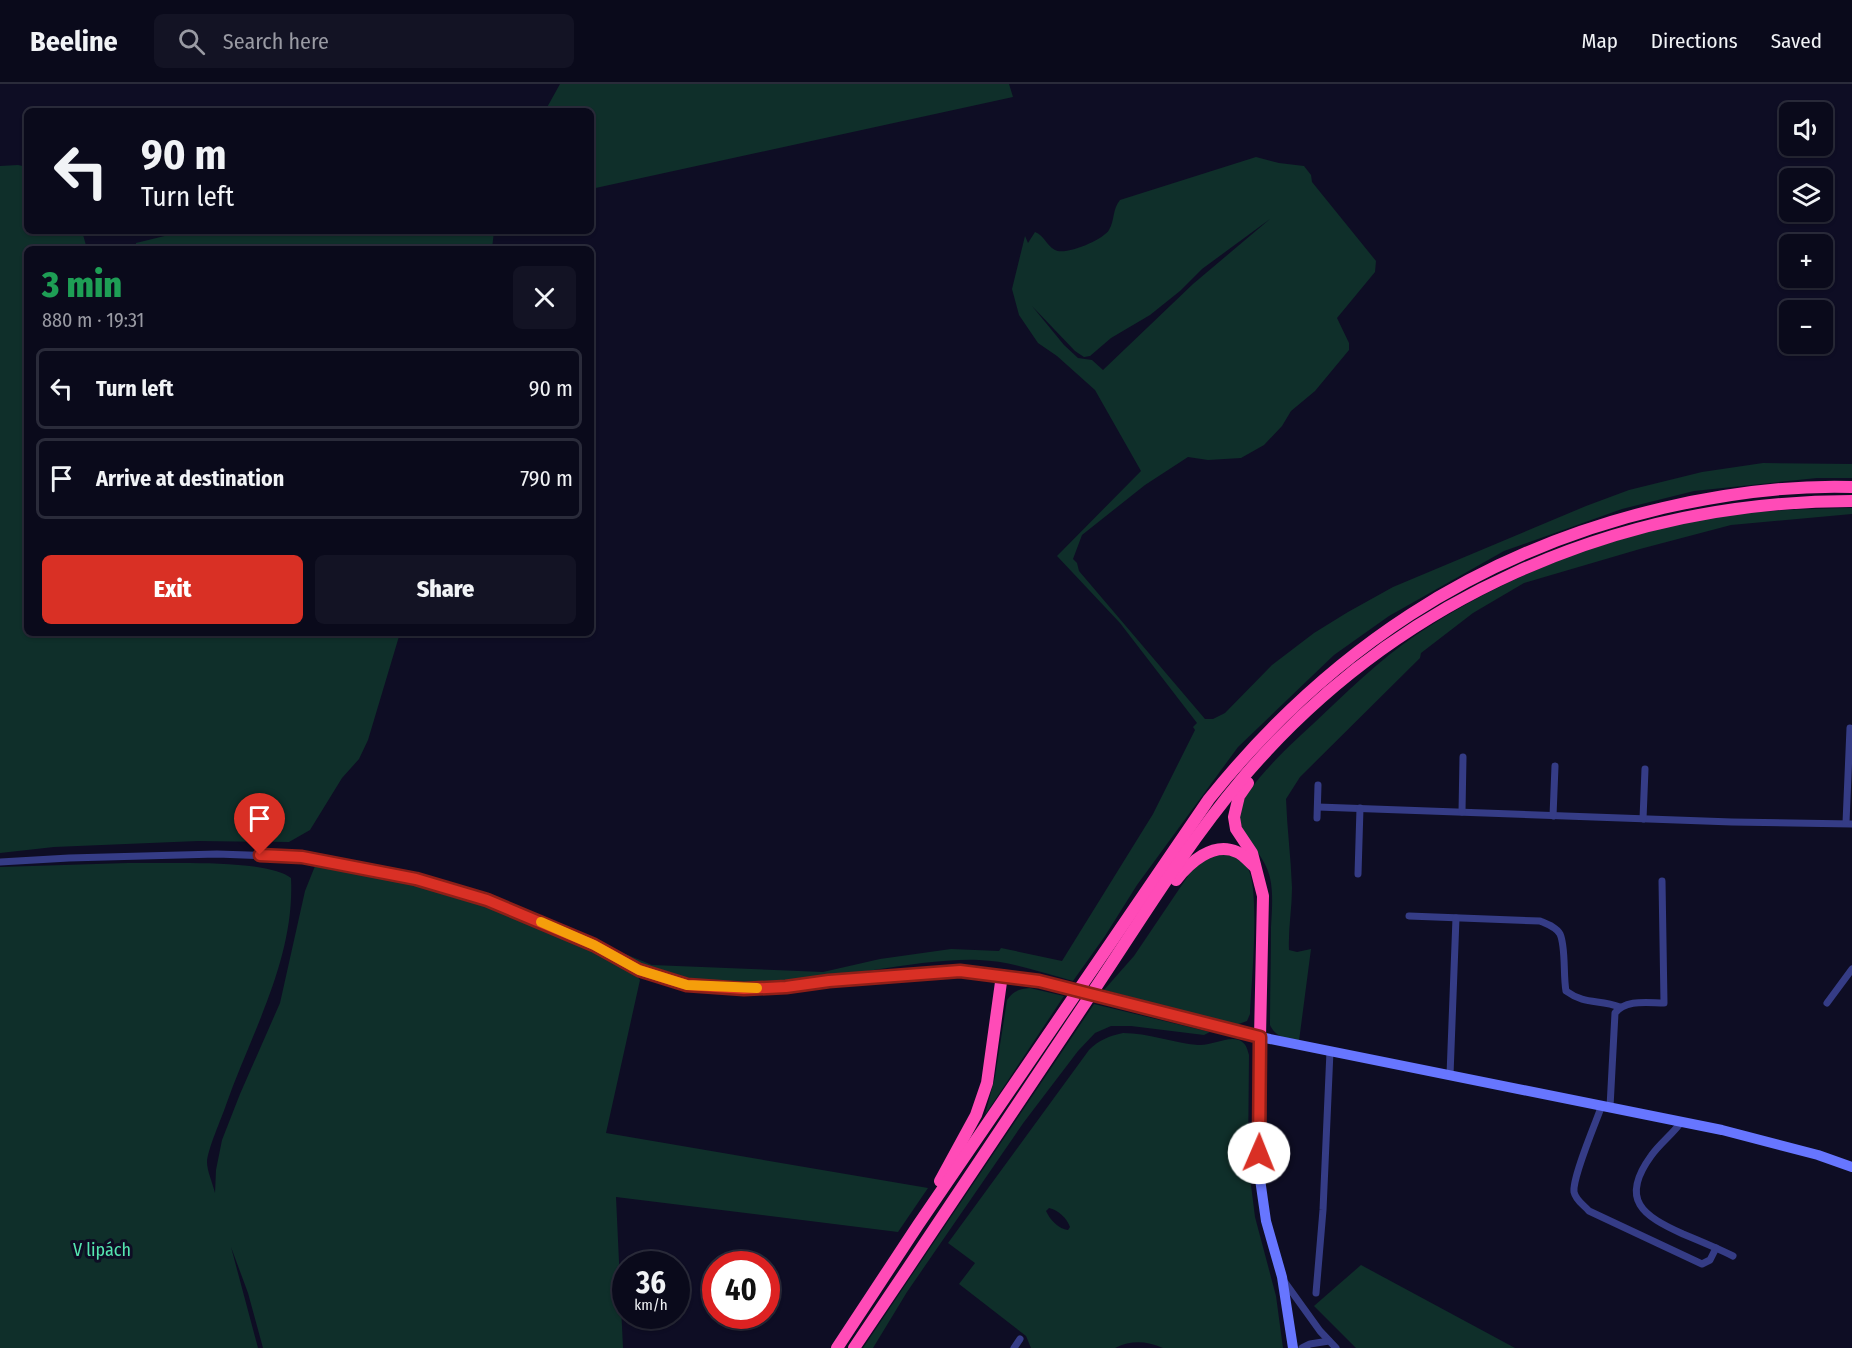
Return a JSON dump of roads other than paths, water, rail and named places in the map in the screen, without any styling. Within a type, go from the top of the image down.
[{"type":"highway","points":[[837,1348],[918,1224],[1209,799],[1231,771],[1282,716],[1367,644],[1409,614],[1485,572],[1552,542],[1639,514],[1729,495],[1767,490],[1852,487]]},
{"type":"highway","points":[[854,1348],[1173,872],[1242,779],[1306,712],[1376,654],[1425,620],[1492,583],[1542,560],[1592,542],[1696,514],[1768,503],[1852,501]]},
{"type":"highway","points":[[1260,1037],[1263,896],[1252,853],[1236,829],[1234,817],[1239,796],[1268,760],[1356,677],[1376,654]]},
{"type":"highway","points":[[1101,979],[1124,957],[1177,878],[1202,856],[1224,849],[1235,851],[1243,855],[1258,871]]},
{"type":"highway","points":[[918,1224],[976,1115],[987,1083],[1002,975]]},
{"type":"street","points":[[1318,807],[1643,819],[1849,823],[1850,728]]},
{"type":"street","points":[[1462,812],[1463,757]]},
{"type":"street","points":[[1553,816],[1555,766]]},
{"type":"street","points":[[1643,819],[1645,770]]},
{"type":"street","points":[[1317,818],[1318,785]]},
{"type":"street","points":[[1358,874],[1360,808]]},
{"type":"street","points":[[0,862],[217,854],[302,857],[416,879],[487,900],[594,945],[639,970],[687,985],[744,989],[960,971],[1002,975],[1039,981],[1260,1037],[1722,1130],[1800,1150],[1852,1167]]},
{"type":"street","points":[[1662,881],[1664,1003],[1628,1004],[1620,1007],[1615,1013],[1606,1106],[1577,1177],[1574,1190],[1577,1199],[1589,1211],[1702,1264],[1710,1260],[1716,1248]]},
{"type":"street","points":[[1409,916],[1540,921],[1560,933],[1566,991],[1578,1000],[1608,1003],[1620,1007]]},
{"type":"street","points":[[1450,1075],[1456,918]]},
{"type":"street","points":[[1827,1003],[1852,969]]},
{"type":"street","points":[[1260,1037],[1259,1172],[1266,1221],[1282,1277],[1293,1348]]},
{"type":"street","points":[[1316,1293],[1323,1210],[1330,1051]]},
{"type":"street","points":[[1682,1121],[1651,1156],[1640,1177],[1636,1191],[1637,1200],[1642,1210],[1657,1222],[1733,1256]]},
{"type":"street","points":[[1282,1277],[1320,1332],[1336,1348]]},
{"type":"street","points":[[1014,1348],[1020,1339]]},
{"type":"street","points":[[1302,1348],[1310,1344],[1329,1341]]},
{"type":"park label","name":"V lipách","points":[[102,1250]]}]
